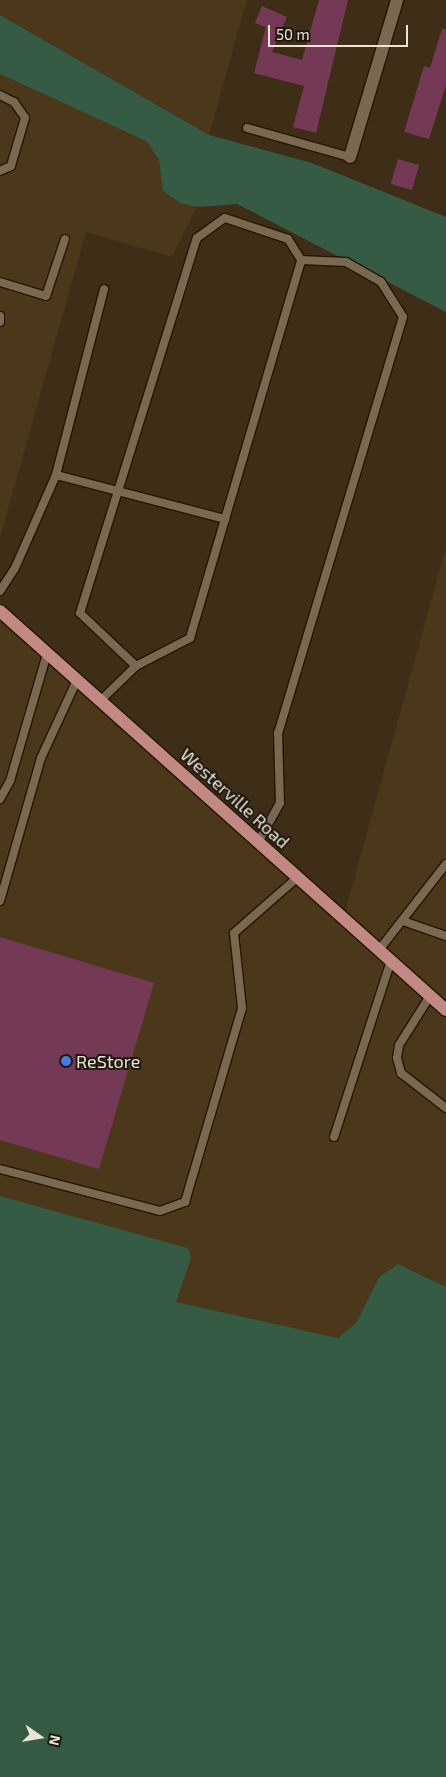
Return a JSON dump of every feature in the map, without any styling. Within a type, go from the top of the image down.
[{"type":"main road","name":"Westerville Road","points":[[0,612],[446,1010]]},
{"type":"street","points":[[350,157],[397,0]]},
{"type":"lane","points":[[0,95],[14,102],[25,118],[11,166],[0,171]]},
{"type":"lane","points":[[247,128],[350,157]]},
{"type":"lane","points":[[100,701],[136,666],[190,638],[301,260],[288,239],[225,218],[197,238],[80,613],[136,666]]},
{"type":"lane","points":[[0,282],[46,296],[65,238]]},
{"type":"lane","points":[[258,842],[280,803],[278,733],[403,318],[381,282],[346,262],[301,260]]},
{"type":"lane","points":[[0,591],[15,568],[56,475],[104,289]]},
{"type":"lane","points":[[0,316],[0,322]]},
{"type":"lane","points":[[56,475],[225,519]]},
{"type":"lane","points":[[0,799],[10,781],[47,654]]},
{"type":"lane","points":[[0,901],[42,758],[77,680]]},
{"type":"lane","points":[[379,950],[446,864]]},
{"type":"lane","points":[[0,1169],[160,1211],[185,1202],[242,1008],[234,933],[298,878]]},
{"type":"lane","points":[[403,921],[446,936]]},
{"type":"lane","points":[[334,1137],[391,961]]},
{"type":"lane","points":[[430,996],[399,1045],[397,1058],[401,1073],[446,1108]]},
{"type":"shaded area","points":[[0,0],[247,0],[209,135],[0,15]]},
{"type":"shaded area","points":[[0,74],[146,141],[159,160],[163,191],[180,203],[197,207],[172,257],[86,232],[0,538]]},
{"type":"shaded area","points":[[446,547],[446,1287],[398,1264],[379,1277],[356,1323],[339,1338],[176,1302],[191,1258],[188,1248],[0,1196],[0,612],[343,919]]},
{"type":"green space","points":[[0,15],[209,135],[312,163],[446,217],[446,312],[237,204],[197,207],[180,203],[163,191],[159,160],[146,141],[0,74]]},
{"type":"green space","points":[[0,1196],[188,1248],[191,1258],[176,1302],[338,1338],[356,1323],[379,1277],[398,1264],[446,1287],[446,1777],[0,1777]]},
{"type":"building","points":[[319,0],[348,0],[316,133],[293,127],[304,86],[254,73],[266,27],[255,23],[262,6],[287,17],[272,52],[302,60]]},
{"type":"building","points":[[442,29],[446,29],[446,85],[429,139],[404,132],[424,66],[430,68]]},
{"type":"building","points":[[398,159],[419,165],[412,190],[391,184]]},
{"type":"building","name":"ReStore","points":[[0,937],[154,983],[99,1169],[0,1140]]},
{"type":"place","name":"ReStore","points":[[66,1061]]}]
